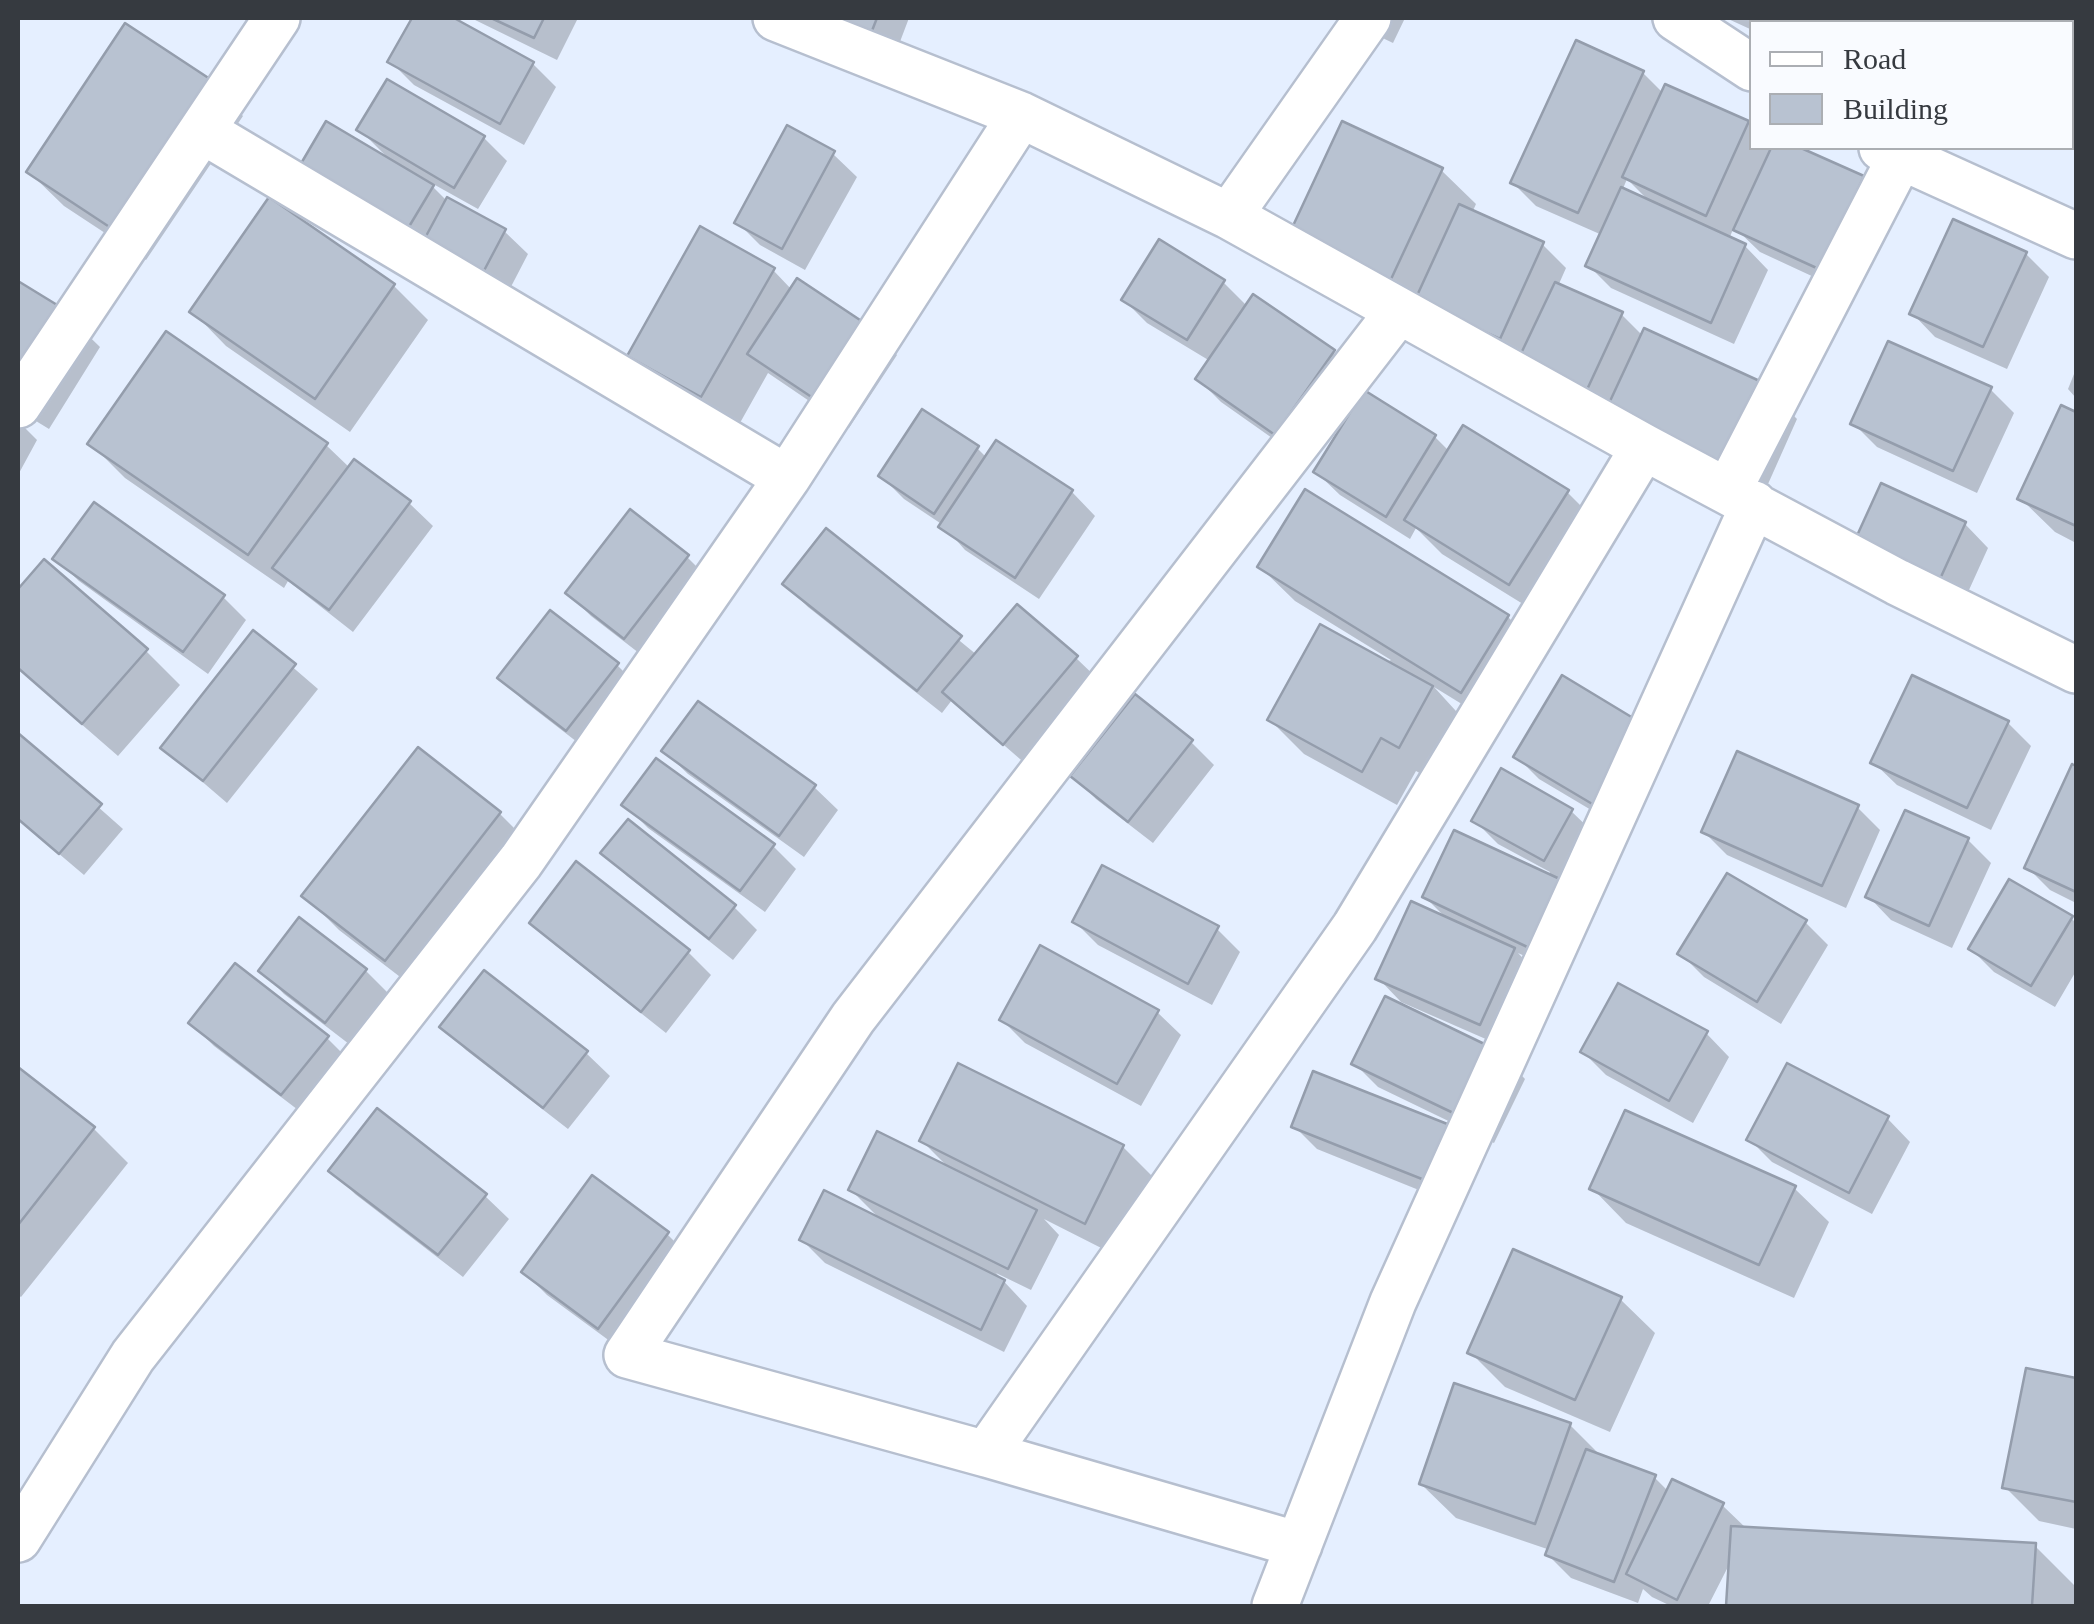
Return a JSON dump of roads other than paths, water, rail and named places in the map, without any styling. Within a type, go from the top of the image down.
[{"type":"street","points":[[18,405],[277,18]]},
{"type":"street","points":[[776,18],[1021,115],[1229,216],[1644,447],[1897,582],[2076,670]]},
{"type":"street","points":[[1229,216],[1368,18]]},
{"type":"street","points":[[1676,18],[1749,66]]},
{"type":"street","points":[[18,1538],[134,1356],[521,862],[787,478],[1021,115]]},
{"type":"street","points":[[202,130],[787,478]]},
{"type":"street","points":[[1275,1606],[1393,1302],[1892,152],[2076,236]]},
{"type":"street","points":[[1299,1544],[627,1355],[853,1018],[1398,312]]},
{"type":"street","points":[[986,1454],[1355,927],[1644,447]]}]
